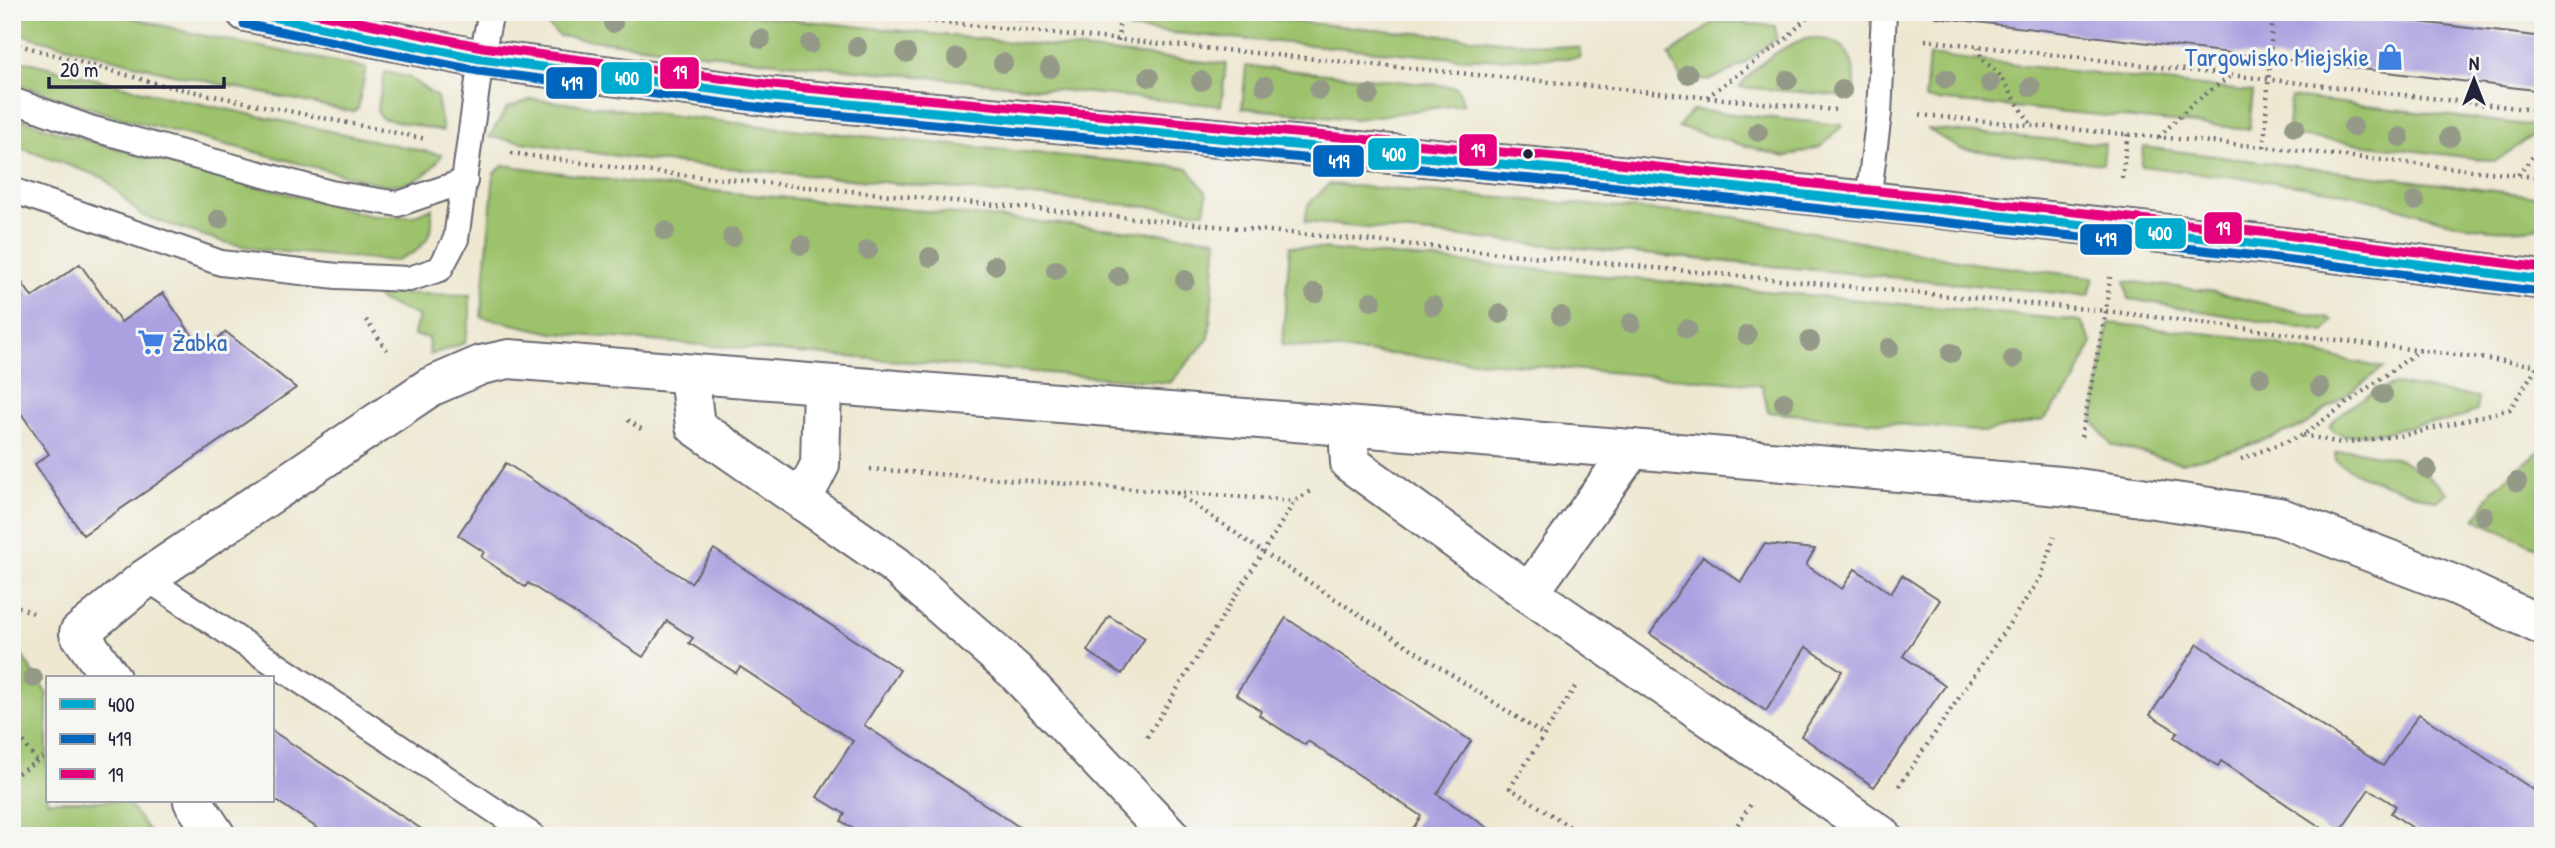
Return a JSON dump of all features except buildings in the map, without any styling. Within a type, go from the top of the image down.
[{"type":"street","points":[[246,12],[481,59],[772,97],[1596,173],[1868,201],[2269,245],[2543,281]]},
{"type":"street","points":[[110,676],[79,633],[146,578],[430,387],[481,365],[509,359],[1236,417],[1349,446],[1632,449],[2071,487],[2279,517],[2458,586],[2543,626]]},
{"type":"street","points":[[689,375],[695,426],[895,565],[1015,671],[1170,836]]},
{"type":"street","points":[[802,499],[820,466],[822,386]]},
{"type":"street","points":[[1349,446],[1529,593],[1876,832]]},
{"type":"street","points":[[1529,593],[1632,449]]},
{"type":"street","points":[[194,802],[216,836]]},
{"type":"lane","points":[[12,190],[221,263],[337,275],[410,279],[440,269],[456,240],[481,59],[491,12]]},
{"type":"lane","points":[[1868,201],[1879,114],[1884,12]]},
{"type":"lane","points":[[12,100],[90,128],[344,195],[398,204],[465,181]]},
{"type":"lane","points":[[146,578],[533,836]]},
{"type":"path","points":[[837,12],[1879,114],[1928,116],[2264,147],[2543,178]]},
{"type":"path","points":[[1118,41],[1120,12]]},
{"type":"path","points":[[1707,97],[1787,38],[1812,12]]},
{"type":"path","points":[[2264,147],[2273,12]]},
{"type":"path","points":[[2520,12],[2543,15]]},
{"type":"path","points":[[1920,40],[2543,111]]},
{"type":"path","points":[[12,43],[166,86],[470,148],[641,171],[2106,311],[2541,365],[2510,409],[2411,434],[2341,443],[2303,435]]},
{"type":"path","points":[[1978,47],[1982,59],[1998,73],[2033,127]]},
{"type":"path","points":[[2158,137],[2192,104],[2231,76]]},
{"type":"path","points":[[2518,175],[2543,144]]},
{"type":"path","points":[[337,275],[400,369],[430,387]]},
{"type":"path","points":[[1876,832],[2041,578],[2071,487],[2106,311]]},
{"type":"path","points":[[2205,506],[2235,461],[2303,435],[2421,349]]},
{"type":"path","points":[[617,413],[652,436]]},
{"type":"path","points":[[1144,741],[1295,502],[1349,446]]},
{"type":"path","points":[[820,466],[1295,502]]},
{"type":"path","points":[[1175,492],[1544,735]]},
{"type":"path","points":[[1584,836],[1510,788],[1603,644]]},
{"type":"path","points":[[12,724],[37,761]]},
{"type":"path","points":[[12,778],[46,756]]},
{"type":"green space","points":[[12,12],[111,12],[191,33],[366,68],[358,108],[353,112],[168,73],[12,32]]},
{"type":"green space","points":[[534,12],[718,12],[1226,64],[1221,106],[775,62],[559,36]]},
{"type":"green space","points":[[965,12],[1109,12],[1107,26]]},
{"type":"green space","points":[[1130,12],[1190,12],[1580,48],[1579,58],[1466,59],[1129,29]]},
{"type":"green space","points":[[1713,23],[1775,26],[1777,38],[1733,70],[1709,79],[1682,81],[1669,55]]},
{"type":"green space","points":[[1806,38],[1831,41],[1846,51],[1853,66],[1855,97],[1740,87],[1753,71],[1769,58]]},
{"type":"green space","points":[[1929,55],[2253,92],[2249,129],[1925,99]]},
{"type":"green space","points":[[12,58],[155,94],[442,155],[430,170],[416,180],[401,184],[381,184],[117,117],[12,82]]},
{"type":"green space","points":[[1246,66],[1457,87],[1464,104],[1355,119],[1242,108]]},
{"type":"green space","points":[[385,72],[408,77],[437,97],[443,131],[381,118],[377,110]]},
{"type":"green space","points":[[2291,97],[2543,128],[2496,161],[2287,135]]},
{"type":"green space","points":[[532,99],[771,127],[1188,168],[1207,194],[1204,212],[643,160],[489,137],[507,108]]},
{"type":"green space","points":[[1692,110],[1843,125],[1820,147],[1785,157],[1678,127]]},
{"type":"green space","points":[[12,116],[68,135],[372,216],[413,216],[432,208],[432,226],[426,241],[415,252],[394,261],[263,250],[223,242],[141,215],[104,178],[12,145]]},
{"type":"green space","points":[[1927,129],[2105,144],[2103,164],[1960,149]]},
{"type":"green space","points":[[2144,147],[2543,197],[2543,226],[2517,230],[2491,229],[2440,220],[2339,192],[2141,166]]},
{"type":"green space","points":[[504,165],[640,184],[1217,239],[1209,338],[1170,383],[553,333],[481,317],[494,173]]},
{"type":"green space","points":[[1329,184],[1734,217],[1978,264],[2094,277],[2089,296],[1305,222],[1308,205]]},
{"type":"green space","points":[[1290,246],[2081,321],[2092,343],[2074,384],[2043,420],[1985,432],[1768,412],[1762,385],[1282,345]]},
{"type":"green space","points":[[2125,281],[2210,291],[2333,320],[2325,332],[2129,299]]},
{"type":"green space","points":[[374,293],[470,295],[470,316],[465,343],[430,355],[428,338],[413,335],[419,316],[381,301]]},
{"type":"green space","points":[[2109,323],[2240,337],[2383,368],[2303,426],[2244,447],[2182,463],[2111,445],[2093,421]]},
{"type":"green space","points":[[2395,384],[2478,397],[2477,411],[2448,421],[2385,432],[2345,436],[2336,433],[2329,426],[2359,400]]},
{"type":"green space","points":[[2543,448],[2543,550],[2475,519],[2494,489]]},
{"type":"green space","points":[[2352,450],[2400,459],[2427,475],[2448,493],[2436,501],[2364,477],[2336,461],[2335,453]]},
{"type":"green space","points":[[12,636],[46,692],[46,802],[127,802],[153,836],[12,836]]},
{"type":"transit line","name":"400","points":[[247,12],[481,59],[772,97],[1609,174],[2269,245],[2543,280]]},
{"type":"transit line","name":"19","points":[[310,12],[483,47],[773,85],[1610,162],[2270,233],[2543,268]]},
{"type":"transit line","name":"419","points":[[244,24],[479,71],[770,109],[1608,186],[2268,257],[2541,292]]},
{"type":"place","name":"Targowisko Miejskie","points":[[2390,57]]},
{"type":"place","name":"Żabka","points":[[151,342]]}]
